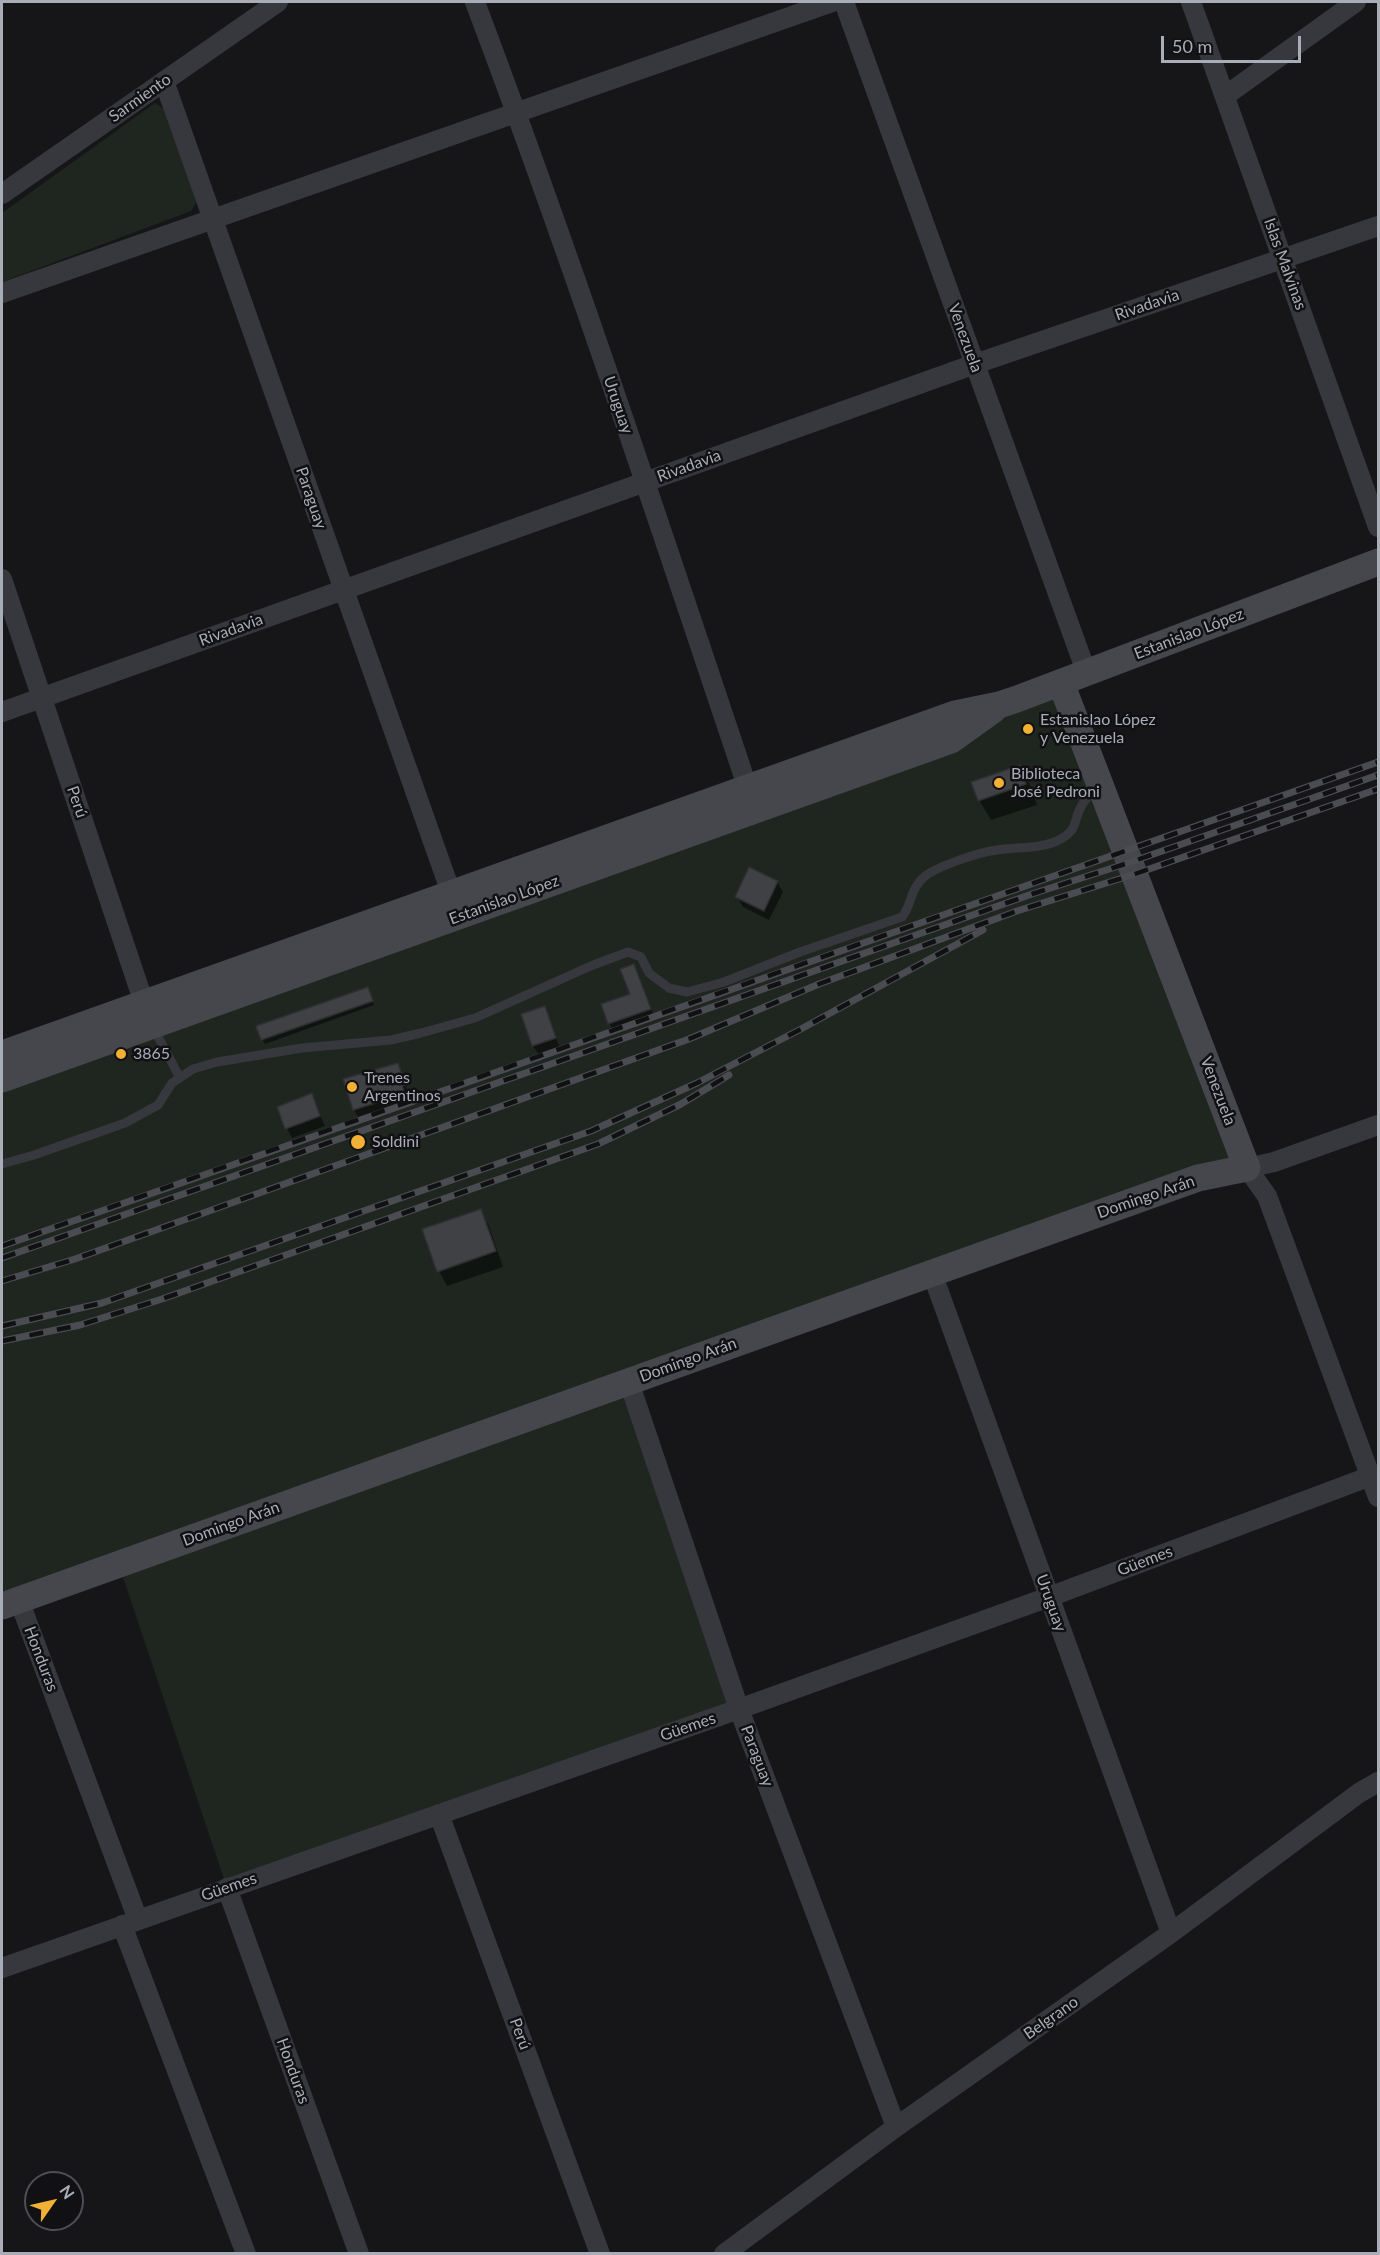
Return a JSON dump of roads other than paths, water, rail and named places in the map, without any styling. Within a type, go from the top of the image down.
[{"type":"street","name":"Sarmiento","points":[[2,194],[278,2]]},
{"type":"street","name":"Uruguay","points":[[476,2],[517,112],[645,482],[751,799]]},
{"type":"street","points":[[2,293],[832,2]]},
{"type":"street","name":"Venezuela","points":[[843,2],[1087,674]]},
{"type":"street","name":"Islas Malvinas","points":[[1191,2],[1378,527]]},
{"type":"street","points":[[1225,96],[1356,2]]},
{"type":"street","name":"Paraguay","points":[[164,81],[455,905]]},
{"type":"street","name":"Rivadavia","points":[[2,712],[975,364],[1378,226]]},
{"type":"street","name":"Estanislao López","points":[[2,1054],[148,1014],[751,799],[955,714],[999,705],[1087,674],[1378,561]]},
{"type":"street","name":"Perú","points":[[2,579],[148,1014]]},
{"type":"street","name":"Venezuela","points":[[1061,683],[1247,1168],[1267,1196],[1378,1497]]},
{"type":"street","name":"Estanislao López","points":[[2,1079],[148,1014]]},
{"type":"street","name":"Domingo Arán","points":[[10,1603],[1198,1178],[1274,1162],[1378,1125]]},
{"type":"street","name":"Uruguay","points":[[932,1273],[1171,1934]]},
{"type":"street","name":"Paraguay","points":[[629,1382],[739,1709],[897,2127]]},
{"type":"street","name":"Güemes","points":[[2,1968],[739,1709],[1049,1597],[1371,1476]]},
{"type":"street","name":"Honduras","points":[[10,1603],[130,1922],[246,2253]]},
{"type":"street","name":"Belgrano","points":[[724,2253],[897,2127],[1171,1934],[1359,1793],[1378,1782]]},
{"type":"street","name":"Perú","points":[[440,1814],[600,2253]]},
{"type":"street","name":"Honduras","points":[[227,1888],[359,2253]]},
{"type":"lane","points":[[2,1164],[125,1123],[158,1105],[172,1083],[193,1069],[217,1062],[302,1048],[391,1040],[421,1033],[475,1018],[593,965],[628,952],[641,957],[649,973],[669,988],[687,992],[724,982],[800,952],[902,917],[906,912],[912,892],[924,877],[959,860],[995,850],[1028,848],[1057,841],[1076,827],[1081,806],[1100,784]]},
{"type":"lane","points":[[148,1014],[180,1078]]},
{"type":"railway","points":[[2,1246],[1378,762]]},
{"type":"railway","points":[[2,1258],[1032,894],[1131,862],[1378,775]]},
{"type":"railway","points":[[2,1281],[75,1259],[689,1039],[819,984],[1017,911],[1135,874],[1378,789]]},
{"type":"railway","points":[[2,1326],[102,1303],[591,1131],[697,1083],[983,930]]},
{"type":"railway","points":[[2,1341],[80,1325],[162,1299],[598,1144],[681,1104],[729,1075]]},
{"type":"place","name":"Estanislao López y Venezuela","points":[[1028,729]]},
{"type":"place","name":"Biblioteca José Pedroni","points":[[999,783]]},
{"type":"place","name":"3865","points":[[121,1054]]},
{"type":"place","name":"Trenes Argentinos","points":[[352,1087]]},
{"type":"place","name":"Soldini","points":[[358,1142]]}]
